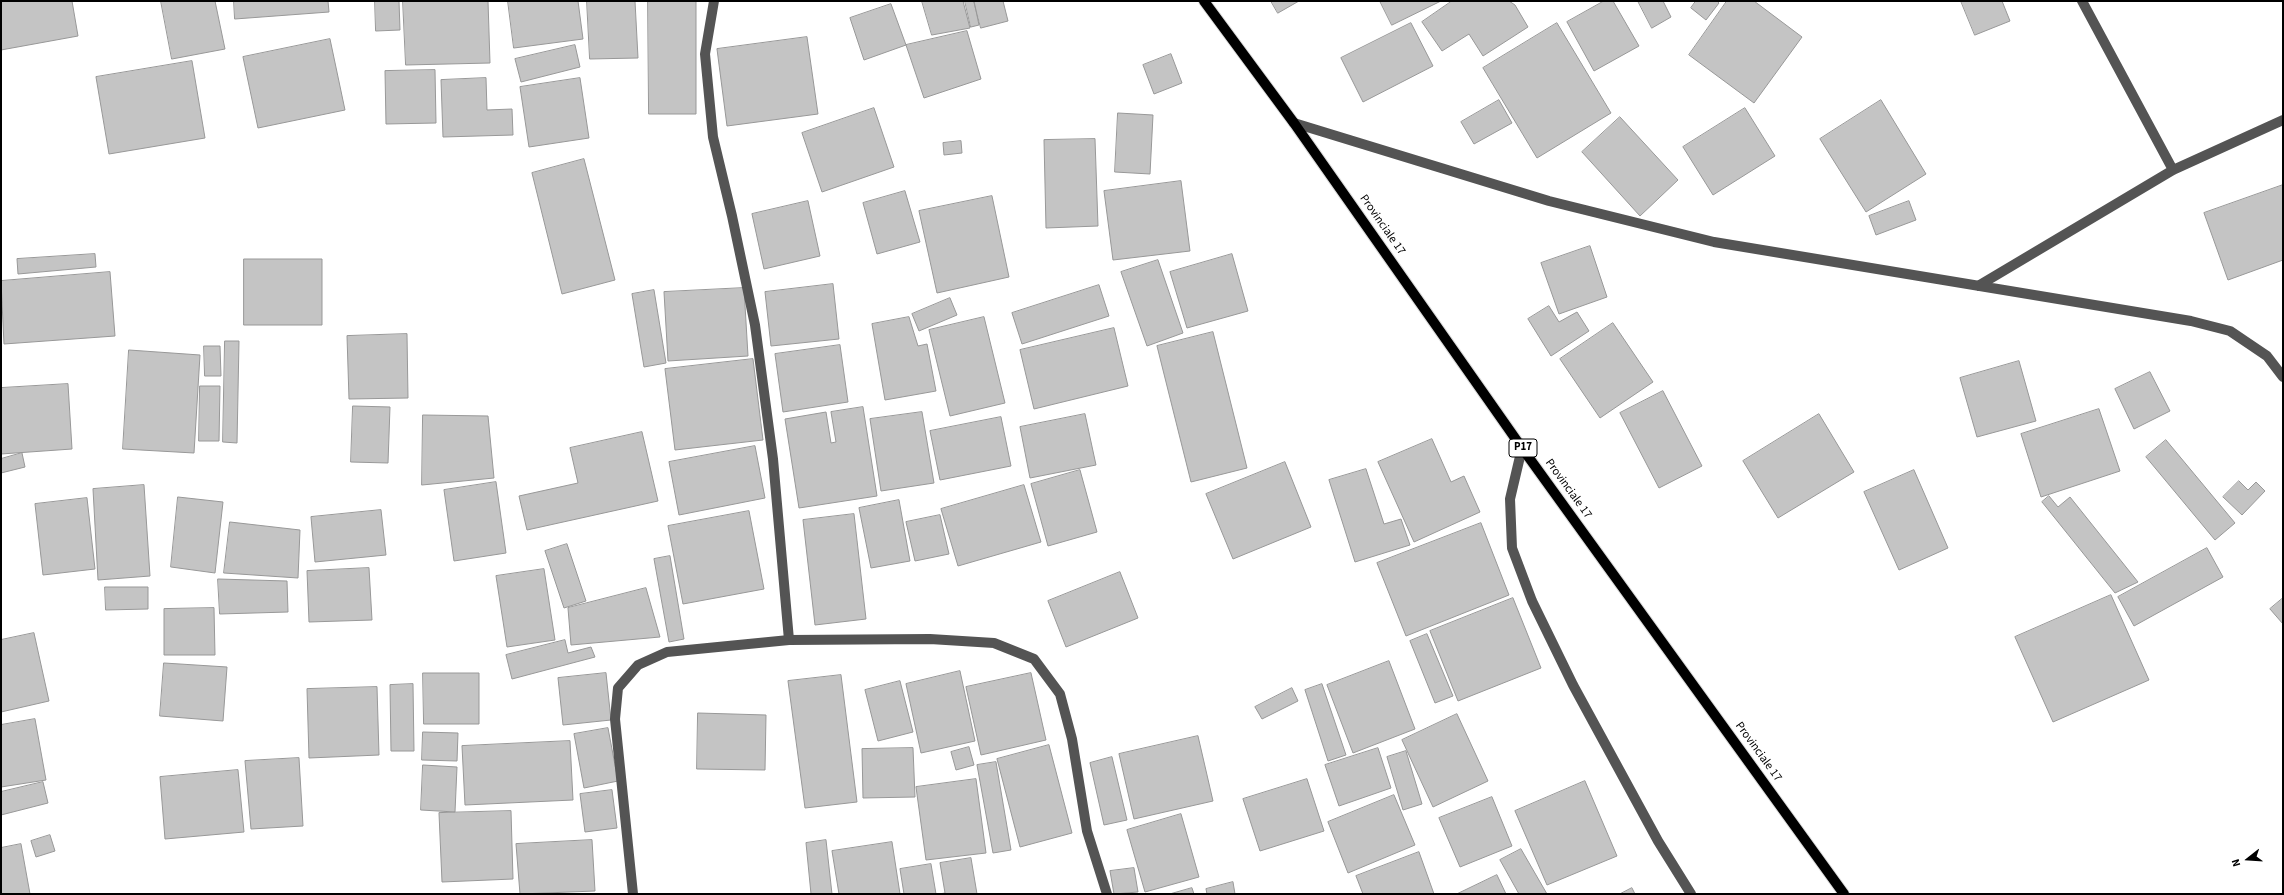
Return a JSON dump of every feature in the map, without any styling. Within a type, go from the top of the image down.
[{"type":"main road","name":"Provinciale 17","points":[[1204,1],[1294,123],[1522,448],[1844,894]]},
{"type":"street","points":[[714,1],[705,54],[713,137],[732,216],[755,325],[773,459],[789,640]]},
{"type":"street","points":[[2082,1],[2173,170]]},
{"type":"street","points":[[1978,286],[2173,170],[2283,120]]},
{"type":"street","points":[[1294,123],[1549,201],[1714,242],[2191,320],[2230,331],[2267,356],[2283,377]]},
{"type":"street","points":[[1522,448],[1510,499],[1512,548],[1532,601],[1573,685],[1658,841],[1691,894]]},
{"type":"street","points":[[633,894],[615,718],[618,688],[638,665],[667,652],[789,640],[930,639],[994,643],[1034,659],[1060,694],[1072,739],[1087,831],[1107,894]]},
{"type":"building","points":[[1,1],[72,1],[78,36],[1,50]]},
{"type":"building","points":[[161,1],[215,1],[225,49],[172,59]]},
{"type":"building","points":[[234,1],[328,1],[329,12],[235,19]]},
{"type":"building","points":[[375,1],[399,1],[400,30],[376,31]]},
{"type":"building","points":[[403,1],[488,1],[490,63],[406,65]]},
{"type":"building","points":[[508,1],[578,1],[583,39],[514,48]]},
{"type":"building","points":[[587,1],[635,1],[638,58],[590,59]]},
{"type":"building","points":[[648,1],[696,1],[696,114],[649,114]]},
{"type":"building","points":[[922,1],[963,1],[970,28],[932,35]]},
{"type":"building","points":[[965,1],[974,1],[979,25],[971,27]]},
{"type":"building","points":[[974,1],[1003,1],[1008,21],[981,28]]},
{"type":"building","points":[[1271,1],[1299,1],[1278,13]]},
{"type":"building","points":[[1380,1],[1441,1],[1392,25]]},
{"type":"building","points":[[1452,1],[1509,1],[1515,5],[1528,27],[1483,56],[1469,34],[1442,51],[1422,22]]},
{"type":"building","points":[[1604,1],[1613,1],[1639,46],[1594,71],[1567,22]]},
{"type":"building","points":[[1638,1],[1663,1],[1671,17],[1652,28]]},
{"type":"building","points":[[1696,1],[1717,1],[1719,3],[1706,20],[1691,8]]},
{"type":"building","points":[[1727,1],[1754,1],[1802,37],[1754,103],[1689,55]]},
{"type":"building","points":[[1961,1],[2002,1],[2010,21],[1975,35]]},
{"type":"building","points":[[891,4],[906,45],[864,60],[850,18]]},
{"type":"building","points":[[1411,23],[1433,66],[1363,102],[1341,58]]},
{"type":"building","points":[[1557,23],[1611,113],[1537,158],[1483,68]]},
{"type":"building","points":[[967,31],[981,79],[924,98],[906,45]]},
{"type":"building","points":[[807,37],[818,114],[727,126],[717,49]]},
{"type":"building","points":[[330,39],[345,110],[258,128],[243,57]]},
{"type":"building","points":[[575,45],[580,67],[521,82],[515,59]]},
{"type":"building","points":[[1171,54],[1182,83],[1154,94],[1143,65]]},
{"type":"building","points":[[192,61],[205,138],[109,154],[96,77]]},
{"type":"building","points":[[435,70],[436,123],[386,124],[385,71]]},
{"type":"building","points":[[486,78],[487,110],[512,109],[513,135],[443,137],[441,80]]},
{"type":"building","points":[[580,78],[589,138],[529,147],[520,87]]},
{"type":"building","points":[[1499,100],[1512,123],[1474,144],[1461,122]]},
{"type":"building","points":[[1881,100],[1926,174],[1866,212],[1820,139]]},
{"type":"building","points":[[874,108],[894,167],[822,192],[802,133]]},
{"type":"building","points":[[1745,108],[1775,156],[1713,195],[1683,147]]},
{"type":"building","points":[[1118,113],[1153,115],[1150,174],[1115,172]]},
{"type":"building","points":[[1620,117],[1678,180],[1640,216],[1582,152]]},
{"type":"building","points":[[1095,139],[1098,226],[1046,228],[1044,140]]},
{"type":"building","points":[[961,141],[962,153],[944,155],[943,143]]},
{"type":"building","points":[[584,159],[615,280],[562,294],[532,173]]},
{"type":"building","points":[[1181,181],[1190,251],[1113,260],[1104,191]]},
{"type":"building","points":[[2283,185],[2283,260],[2228,280],[2204,213]]},
{"type":"building","points":[[905,191],[920,242],[877,254],[863,203]]},
{"type":"building","points":[[992,196],[1009,277],[937,293],[919,211]]},
{"type":"building","points":[[808,201],[820,256],[764,269],[752,214]]},
{"type":"building","points":[[1909,201],[1916,220],[1876,235],[1869,216]]},
{"type":"building","points":[[1590,246],[1607,297],[1559,314],[1541,263]]},
{"type":"building","points":[[95,254],[96,267],[18,274],[17,259]]},
{"type":"building","points":[[1232,254],[1248,311],[1187,328],[1170,272]]},
{"type":"building","points":[[244,259],[322,259],[322,325],[244,325]]},
{"type":"building","points":[[1158,260],[1183,333],[1147,346],[1121,272]]},
{"type":"building","points":[[110,272],[115,336],[4,344],[1,281]]},
{"type":"building","points":[[833,284],[839,339],[771,346],[765,292]]},
{"type":"building","points":[[1099,285],[1109,316],[1022,344],[1012,313]]},
{"type":"building","points":[[744,288],[748,356],[668,361],[664,292]]},
{"type":"building","points":[[654,290],[666,363],[644,367],[632,294]]},
{"type":"building","points":[[950,298],[957,315],[919,331],[912,314]]},
{"type":"building","points":[[1549,306],[1559,322],[1577,312],[1589,331],[1551,356],[1528,319]]},
{"type":"building","points":[[909,317],[918,346],[927,344],[936,391],[885,400],[872,324]]},
{"type":"building","points":[[984,317],[1005,403],[950,416],[929,330]]},
{"type":"building","points":[[1613,323],[1653,382],[1600,418],[1560,359]]},
{"type":"building","points":[[1114,328],[1128,386],[1034,409],[1020,350]]},
{"type":"building","points":[[1213,332],[1247,468],[1191,482],[1157,346]]},
{"type":"building","points":[[407,334],[408,398],[349,399],[347,336]]},
{"type":"building","points":[[225,341],[239,341],[237,443],[223,442]]},
{"type":"building","points":[[840,345],[848,402],[783,412],[775,354]]},
{"type":"building","points":[[204,346],[220,346],[221,376],[205,376]]},
{"type":"building","points":[[129,350],[200,355],[194,453],[123,449]]},
{"type":"building","points":[[753,359],[763,440],[675,450],[665,369]]},
{"type":"building","points":[[2019,361],[2036,421],[1977,437],[1960,378]]},
{"type":"building","points":[[2150,372],[2170,411],[2134,429],[2115,389]]},
{"type":"building","points":[[68,384],[72,449],[1,454],[1,388]]},
{"type":"building","points":[[200,386],[220,386],[219,441],[199,441]]},
{"type":"building","points":[[1663,391],[1702,466],[1659,488],[1620,413]]},
{"type":"building","points":[[353,406],[390,407],[388,463],[351,462]]},
{"type":"building","points":[[863,407],[877,496],[799,508],[785,419],[826,412],[831,443],[836,442],[831,412]]},
{"type":"building","points":[[2099,409],[2120,471],[2041,497],[2021,434]]},
{"type":"building","points":[[922,412],[934,483],[881,491],[870,419]]},
{"type":"building","points":[[1085,414],[1096,465],[1030,478],[1020,427]]},
{"type":"building","points":[[1819,414],[1854,472],[1778,518],[1743,461]]},
{"type":"building","points":[[423,415],[488,416],[494,478],[422,485]]},
{"type":"building","points":[[1001,417],[1011,466],[940,480],[930,431]]},
{"type":"building","points":[[642,432],[658,501],[527,530],[519,496],[578,483],[570,448]]},
{"type":"building","points":[[1432,439],[1451,482],[1464,476],[1480,512],[1414,542],[1378,462]]},
{"type":"building","points":[[2166,440],[2235,523],[2215,540],[2146,457]]},
{"type":"building","points":[[755,446],[765,498],[679,515],[669,462]]},
{"type":"building","points":[[22,453],[25,467],[1,473],[1,459]]},
{"type":"building","points":[[1285,462],[1311,527],[1233,559],[1206,494]]},
{"type":"building","points":[[1366,469],[1384,524],[1401,519],[1410,545],[1355,562],[1329,480]]},
{"type":"building","points":[[1080,470],[1097,532],[1048,546],[1031,484]]},
{"type":"building","points":[[1914,470],[1948,548],[1899,570],[1864,492]]},
{"type":"building","points":[[2239,481],[2248,490],[2256,482],[2265,491],[2242,515],[2223,497]]},
{"type":"building","points":[[496,482],[506,553],[454,561],[444,490]]},
{"type":"building","points":[[144,485],[150,576],[98,580],[93,489]]},
{"type":"building","points":[[1024,485],[1041,542],[958,566],[941,509]]},
{"type":"building","points":[[2049,496],[2058,507],[2070,497],[2138,582],[2115,593],[2042,502]]},
{"type":"building","points":[[178,497],[223,502],[215,573],[171,567]]},
{"type":"building","points":[[87,498],[95,569],[43,575],[35,504]]},
{"type":"building","points":[[899,500],[910,561],[871,568],[859,508]]},
{"type":"building","points":[[381,510],[386,555],[315,562],[311,517]]},
{"type":"building","points":[[749,511],[764,589],[683,604],[668,526]]},
{"type":"building","points":[[854,514],[866,619],[815,625],[803,520]]},
{"type":"building","points":[[940,515],[949,554],[915,561],[906,522]]},
{"type":"building","points":[[230,522],[300,530],[298,578],[224,573]]},
{"type":"building","points":[[1481,523],[1509,595],[1406,636],[1377,563]]},
{"type":"building","points":[[567,544],[586,601],[564,608],[545,551]]},
{"type":"building","points":[[2207,548],[2223,577],[2134,626],[2118,597]]},
{"type":"building","points":[[670,556],[684,639],[669,642],[654,559]]},
{"type":"building","points":[[369,568],[372,620],[309,622],[307,571]]},
{"type":"building","points":[[544,569],[555,640],[507,647],[496,576]]},
{"type":"building","points":[[1120,572],[1138,618],[1066,647],[1048,601]]},
{"type":"building","points":[[218,579],[287,581],[288,612],[220,614]]},
{"type":"building","points":[[105,587],[148,587],[148,609],[106,610]]},
{"type":"building","points":[[646,588],[660,637],[571,645],[568,608]]},
{"type":"building","points":[[2111,595],[2149,680],[2053,722],[2015,637]]},
{"type":"building","points":[[1513,598],[1541,668],[1458,701],[1430,631]]},
{"type":"building","points":[[2283,598],[2283,624],[2270,609]]},
{"type":"building","points":[[214,608],[215,655],[164,655],[164,609]]},
{"type":"building","points":[[34,633],[49,701],[1,712],[1,640]]},
{"type":"building","points":[[1427,634],[1453,696],[1435,703],[1410,641]]},
{"type":"building","points":[[565,640],[568,653],[591,647],[595,657],[512,679],[506,655]]},
{"type":"building","points":[[1389,661],[1415,729],[1353,753],[1327,685]]},
{"type":"building","points":[[164,663],[227,667],[223,721],[160,716]]},
{"type":"building","points":[[960,671],[975,741],[921,753],[906,684]]},
{"type":"building","points":[[423,673],[479,673],[479,724],[424,724]]},
{"type":"building","points":[[606,673],[611,720],[563,725],[558,678]]},
{"type":"building","points":[[1031,673],[1046,740],[981,755],[966,687]]},
{"type":"building","points":[[841,675],[857,802],[805,808],[788,681]]},
{"type":"building","points":[[900,681],[913,732],[878,741],[865,690]]},
{"type":"building","points":[[413,684],[414,751],[391,751],[390,685]]},
{"type":"building","points":[[1322,684],[1346,755],[1328,761],[1305,690]]},
{"type":"building","points":[[377,687],[379,755],[309,758],[307,689]]},
{"type":"building","points":[[1292,688],[1298,701],[1262,719],[1255,707]]},
{"type":"building","points":[[698,713],[766,715],[765,770],[697,769]]},
{"type":"building","points":[[1457,714],[1488,781],[1433,807],[1402,740]]},
{"type":"building","points":[[35,719],[46,780],[1,787],[1,725]]},
{"type":"building","points":[[608,728],[618,781],[584,788],[574,734]]},
{"type":"building","points":[[423,732],[458,733],[457,761],[422,760]]},
{"type":"building","points":[[1198,736],[1213,801],[1134,819],[1119,754]]},
{"type":"building","points":[[570,741],[573,800],[465,805],[462,746]]},
{"type":"building","points":[[1049,745],[1072,833],[1020,847],[997,759]]},
{"type":"building","points":[[969,747],[974,765],[956,770],[951,752]]},
{"type":"building","points":[[913,748],[915,797],[863,798],[862,749]]},
{"type":"building","points":[[1378,748],[1391,788],[1339,806],[1325,765]]},
{"type":"building","points":[[1406,751],[1422,804],[1403,810],[1387,757]]},
{"type":"building","points":[[1112,757],[1127,820],[1104,825],[1090,763]]},
{"type":"building","points":[[299,758],[303,826],[251,829],[245,761]]},
{"type":"building","points":[[996,762],[1011,850],[993,853],[977,765]]},
{"type":"building","points":[[423,765],[457,767],[455,812],[421,810]]},
{"type":"building","points":[[238,770],[244,832],[165,839],[160,777]]},
{"type":"building","points":[[976,779],[986,853],[926,860],[916,787]]},
{"type":"building","points":[[1307,779],[1324,831],[1260,851],[1243,799]]},
{"type":"building","points":[[1585,781],[1617,856],[1547,885],[1515,811]]},
{"type":"building","points":[[43,782],[48,803],[1,815],[1,792]]},
{"type":"building","points":[[612,790],[617,828],[585,832],[580,794]]},
{"type":"building","points":[[1394,795],[1415,845],[1348,873],[1328,822]]},
{"type":"building","points":[[1492,797],[1512,846],[1460,867],[1439,818]]},
{"type":"building","points":[[511,811],[513,879],[442,882],[439,813]]},
{"type":"building","points":[[1181,814],[1199,877],[1145,892],[1127,830]]},
{"type":"building","points":[[50,835],[55,851],[36,857],[31,841]]},
{"type":"building","points":[[592,840],[595,891],[520,894],[516,844]]},
{"type":"building","points":[[826,840],[832,894],[811,894],[806,843]]},
{"type":"building","points":[[892,842],[900,894],[839,894],[832,851]]},
{"type":"building","points":[[21,844],[30,894],[1,894],[1,848]]},
{"type":"building","points":[[1521,849],[1547,894],[1519,894],[1500,860]]},
{"type":"building","points":[[1419,852],[1434,894],[1363,894],[1356,876]]},
{"type":"building","points":[[971,858],[977,894],[939,894],[945,893],[940,863]]},
{"type":"building","points":[[931,864],[936,894],[904,894],[900,869]]},
{"type":"building","points":[[1134,868],[1138,892],[1114,894],[1110,871]]},
{"type":"building","points":[[1497,875],[1506,894],[1457,894]]},
{"type":"building","points":[[1233,882],[1235,894],[1207,894],[1206,889]]},
{"type":"building","points":[[1192,888],[1194,894],[1170,894]]},
{"type":"building","points":[[1632,888],[1635,894],[1620,894]]}]
